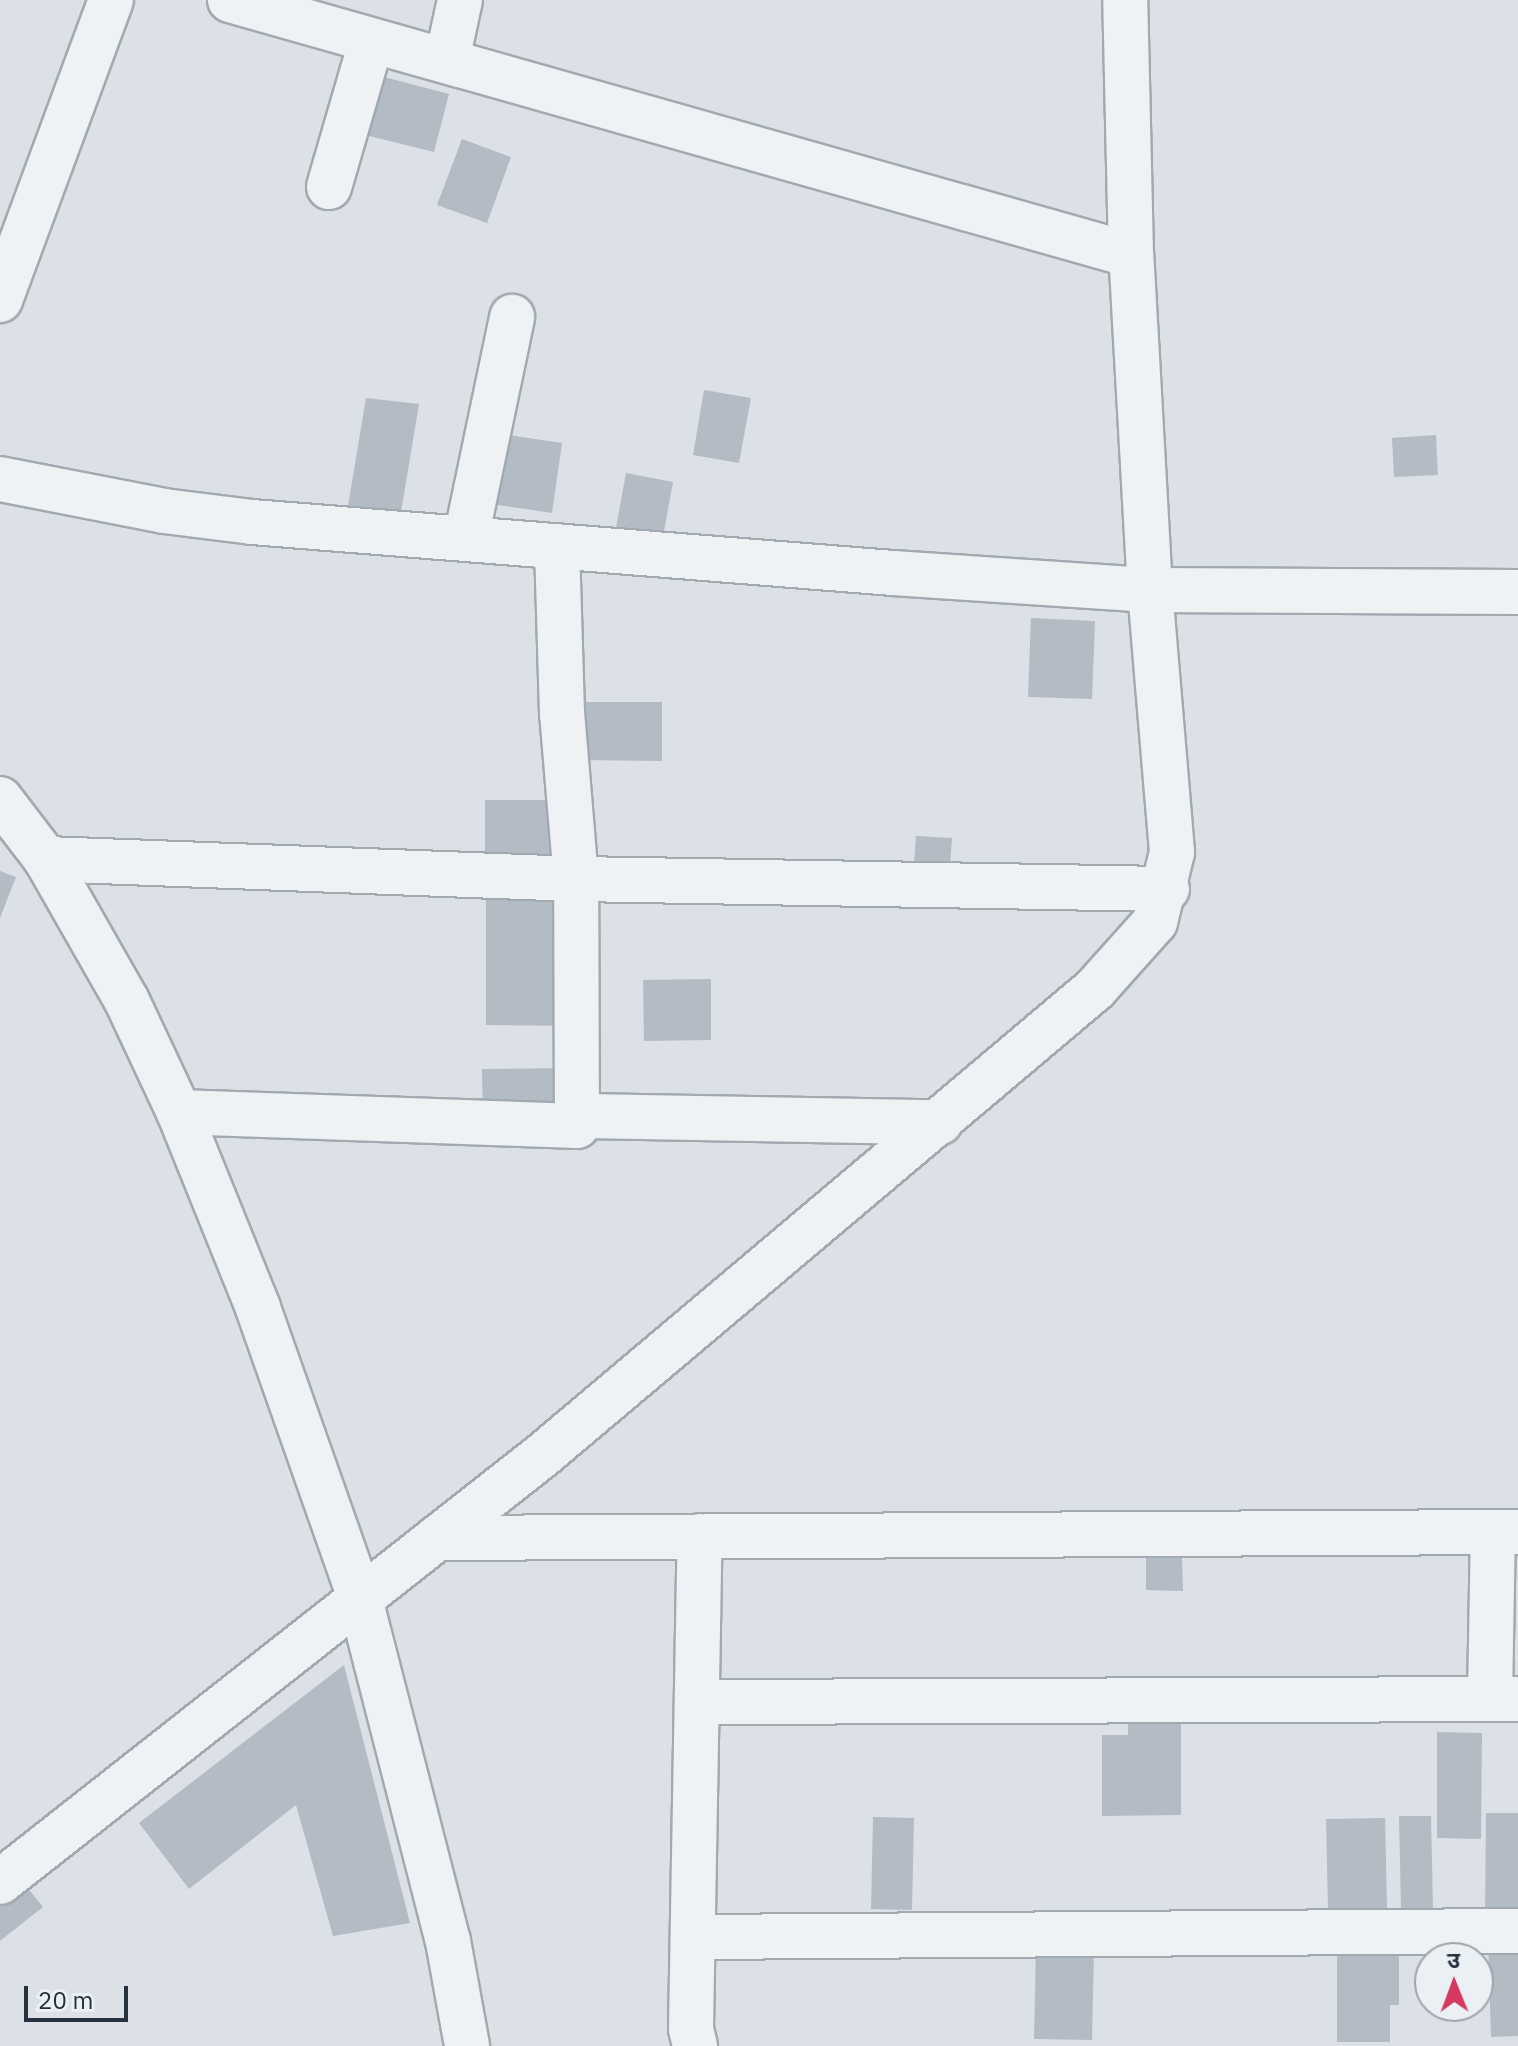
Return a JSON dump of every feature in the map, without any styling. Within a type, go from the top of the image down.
[{"type":"street","points":[[0,300],[111,0]]},
{"type":"street","points":[[230,0],[1131,255]]},
{"type":"street","points":[[447,60],[460,0]]},
{"type":"street","points":[[0,1882],[359,1595],[437,1538],[940,1122],[1129,954],[1155,922],[1167,889],[1172,852],[1150,590],[1131,255],[1125,0]]},
{"type":"street","points":[[329,187],[371,42]]},
{"type":"street","points":[[466,538],[512,317]]},
{"type":"street","points":[[0,479],[164,511],[557,546],[1150,590],[1518,592]]},
{"type":"street","points":[[179,1112],[570,1130],[580,1116],[576,879],[562,714],[557,546]]},
{"type":"street","points":[[0,799],[46,859],[127,1001],[179,1112],[258,1308],[359,1595],[448,1941],[467,2046]]},
{"type":"street","points":[[46,859],[576,879],[1167,889]]},
{"type":"street","points":[[580,1116],[940,1122]]},
{"type":"street","points":[[437,1538],[1506,1532],[1504,1699],[699,1702]]},
{"type":"street","points":[[695,2046],[691,2029],[700,1536]]},
{"type":"street","points":[[695,1937],[1518,1931]]},
{"type":"building","points":[[384,77],[449,94],[434,152],[369,136]]},
{"type":"building","points":[[462,139],[511,157],[487,223],[437,205]]},
{"type":"building","points":[[704,390],[751,398],[739,463],[693,455]]},
{"type":"building","points":[[366,398],[419,404],[399,524],[347,512]]},
{"type":"building","points":[[502,434],[562,443],[552,513],[492,504]]},
{"type":"building","points":[[1436,435],[1438,475],[1394,477],[1392,438]]},
{"type":"building","points":[[626,473],[673,482],[663,537],[616,528]]},
{"type":"building","points":[[1031,618],[1095,621],[1092,699],[1028,697]]},
{"type":"building","points":[[577,702],[662,702],[662,761],[577,760]]},
{"type":"building","points":[[485,800],[553,800],[553,862],[485,862]]},
{"type":"building","points":[[916,836],[952,838],[949,880],[913,878]]},
{"type":"building","points":[[0,871],[16,877],[0,918]]},
{"type":"building","points":[[572,895],[572,1026],[486,1025],[486,896]]},
{"type":"building","points":[[711,979],[711,1040],[644,1041],[643,980]]},
{"type":"building","points":[[572,1068],[573,1122],[483,1124],[482,1069]]},
{"type":"building","points":[[1146,1557],[1182,1557],[1183,1591],[1146,1590]]},
{"type":"building","points":[[344,1665],[410,1923],[333,1936],[296,1805],[189,1889],[139,1823]]},
{"type":"building","points":[[1128,1702],[1181,1703],[1181,1815],[1102,1816],[1102,1735],[1128,1735]]},
{"type":"building","points":[[1437,1732],[1482,1733],[1481,1839],[1437,1838]]},
{"type":"building","points":[[1486,1813],[1518,1813],[1518,1916],[1485,1916]]},
{"type":"building","points":[[1399,1816],[1431,1816],[1433,1908],[1401,1909]]},
{"type":"building","points":[[873,1817],[914,1818],[912,1910],[871,1909]]},
{"type":"building","points":[[1385,1818],[1387,1908],[1328,1909],[1326,1819]]},
{"type":"building","points":[[23,1882],[43,1907],[0,1941],[0,1900]]},
{"type":"building","points":[[1518,1938],[1518,2036],[1491,2037],[1491,2022],[1494,2022],[1494,1942],[1488,1942],[1488,1939]]},
{"type":"building","points":[[1399,1940],[1399,2005],[1390,2005],[1390,2042],[1337,2042],[1337,1948]]},
{"type":"building","points":[[1036,1948],[1094,1950],[1092,2040],[1034,2039]]}]
